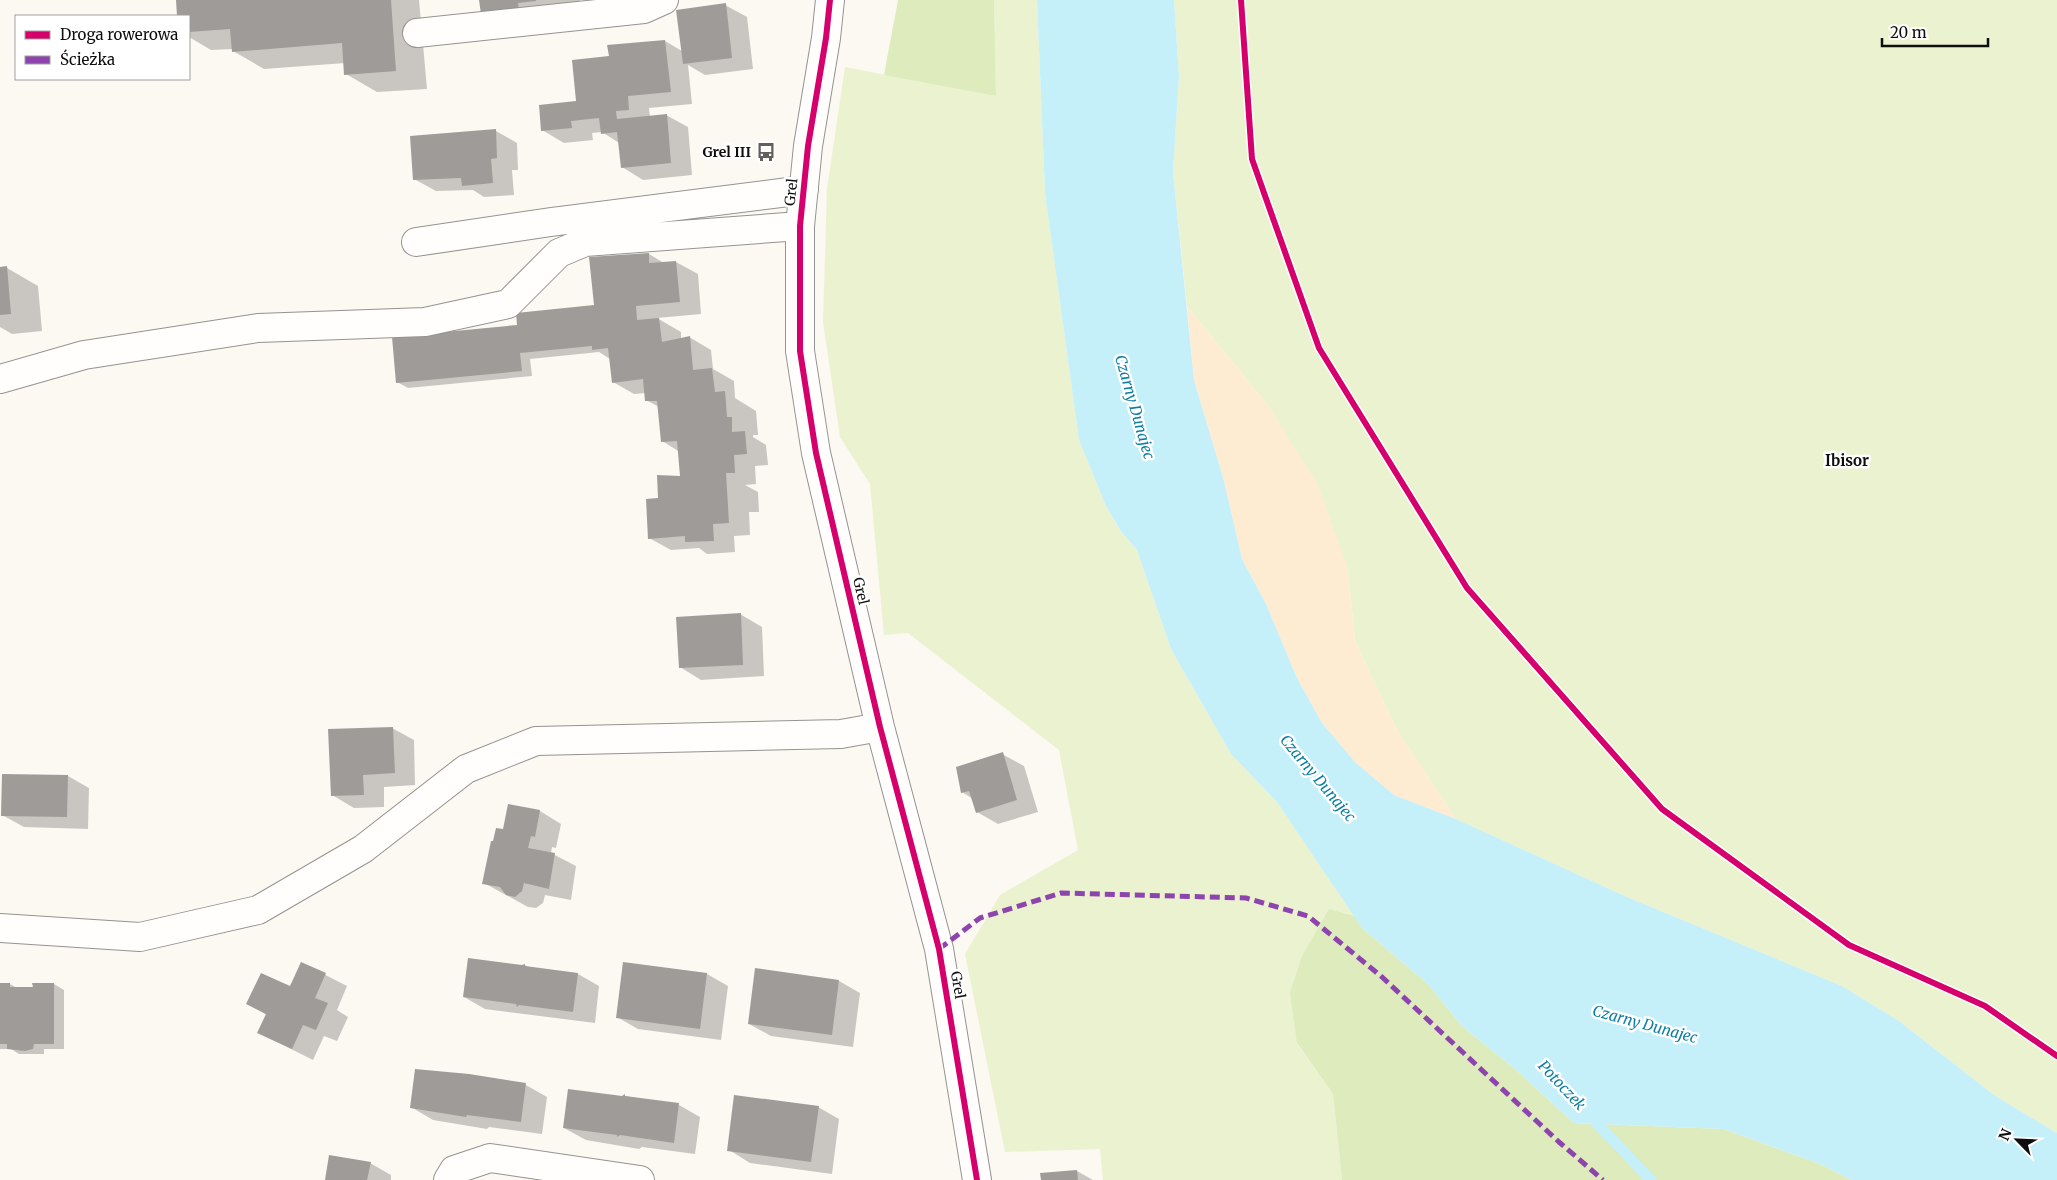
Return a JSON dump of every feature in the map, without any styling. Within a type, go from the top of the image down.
[{"type":"street","points":[[417,33],[644,9],[664,0]]},
{"type":"street","name":"Grel","points":[[830,0],[826,38],[808,146],[800,226],[800,351],[813,435],[880,727],[939,949],[977,1180]]},
{"type":"street","points":[[416,242],[551,222],[804,190]]},
{"type":"street","points":[[0,379],[84,355],[258,328],[425,322],[508,304],[559,253],[585,242],[800,226]]},
{"type":"street","points":[[0,928],[140,937],[258,910],[363,849],[466,769],[536,741],[841,734],[880,727]]},
{"type":"street","points":[[448,1180],[454,1170],[490,1158],[640,1180]]},
{"type":"green space","points":[[898,0],[994,0],[996,96],[884,75]]},
{"type":"green space","points":[[994,0],[1037,0],[1045,193],[1079,440],[1105,504],[1120,530],[1137,550],[1171,649],[1231,754],[1277,802],[1355,916],[1329,909],[1297,1044],[1333,1094],[1342,1180],[1103,1180],[1100,1149],[1005,1152],[965,954],[1000,895],[1078,850],[1059,750],[908,633],[884,635],[870,484],[840,437],[823,322],[827,189],[845,67],[996,96]]},
{"type":"green space","points":[[1174,0],[2057,0],[2057,1133],[1994,1095],[1899,1021],[1842,986],[1627,897],[1456,819],[1397,730],[1355,641],[1348,569],[1270,408],[1187,306],[1173,172],[1179,76]]},
{"type":"green space","points":[[1329,909],[1355,916],[1362,928],[1428,984],[1462,1026],[1515,1069],[1574,1123],[1724,1129],[1820,1164],[1852,1180],[1342,1180],[1333,1094],[1297,1043],[1290,993],[1302,956]]},
{"type":"sand","points":[[1187,306],[1270,408],[1318,485],[1348,569],[1355,641],[1397,730],[1456,819],[1394,795],[1355,762],[1322,723],[1297,678],[1266,604],[1242,559],[1224,481],[1194,380]]},
{"type":"water","name":"Czarny Dunajec","points":[[1037,0],[1174,0],[1179,76],[1173,172],[1194,380],[1224,481],[1242,559],[1266,604],[1297,678],[1322,723],[1355,762],[1394,795],[1456,819],[1627,897],[1842,986],[1899,1021],[1994,1095],[2057,1133],[2057,1180],[1852,1180],[1820,1164],[1724,1129],[1574,1123],[1515,1069],[1462,1026],[1428,984],[1362,928],[1277,802],[1231,754],[1171,649],[1137,550],[1120,530],[1105,504],[1079,440],[1045,193]]},
{"type":"building","points":[[176,0],[391,0],[396,71],[344,75],[342,43],[232,52],[230,29],[190,32],[190,15],[177,15]]},
{"type":"building","points":[[479,0],[536,1],[518,3],[519,10],[481,14]]},
{"type":"building","points":[[726,3],[732,58],[683,64],[676,10]]},
{"type":"building","points":[[665,40],[671,92],[628,96],[629,110],[616,111],[617,119],[667,114],[671,163],[621,168],[617,132],[601,134],[599,118],[571,121],[572,128],[541,131],[539,105],[576,101],[572,60],[609,56],[607,45]]},
{"type":"building","points":[[496,129],[497,158],[491,159],[493,183],[462,186],[461,178],[413,180],[410,136]]},
{"type":"building","points":[[649,253],[649,263],[676,261],[680,302],[636,306],[637,320],[659,318],[662,342],[690,336],[693,370],[712,368],[715,392],[725,391],[727,417],[732,417],[732,432],[745,431],[747,454],[734,455],[735,473],[726,473],[729,523],[713,524],[714,541],[685,542],[685,536],[648,539],[646,499],[658,498],[657,475],[680,476],[677,441],[661,442],[657,401],[645,401],[643,379],[612,383],[608,348],[592,350],[592,346],[520,353],[522,371],[396,383],[392,337],[517,325],[516,313],[594,305],[589,257]]},
{"type":"building","points":[[7,266],[11,314],[0,315],[0,267]]},
{"type":"building","points":[[741,613],[743,665],[679,668],[676,617]]},
{"type":"building","points":[[393,727],[395,773],[363,775],[364,795],[331,796],[328,729]]},
{"type":"building","points":[[1003,752],[1017,800],[976,813],[969,791],[961,793],[956,767]]},
{"type":"building","points":[[2,774],[68,775],[67,817],[1,816]]},
{"type":"building","points":[[508,804],[540,810],[535,837],[531,836],[528,848],[555,853],[549,889],[524,883],[522,891],[515,897],[506,895],[500,887],[482,884],[491,841],[493,841],[496,828],[503,829]]},
{"type":"building","points":[[468,958],[525,964],[525,966],[578,973],[573,1012],[519,1005],[517,1007],[516,1004],[463,997]]},
{"type":"building","points":[[301,962],[326,973],[315,998],[328,1003],[316,1030],[303,1025],[292,1049],[257,1033],[266,1014],[246,1004],[261,973],[290,986]]},
{"type":"building","points":[[623,962],[707,973],[700,1029],[616,1018]]},
{"type":"building","points":[[755,968],[839,980],[832,1035],[748,1024]]},
{"type":"building","points":[[0,983],[10,983],[10,987],[33,987],[32,983],[54,983],[54,1044],[34,1044],[33,1049],[25,1051],[7,1049],[7,1044],[0,1044]]},
{"type":"building","points":[[415,1069],[469,1074],[526,1083],[521,1122],[467,1115],[466,1117],[410,1108]]},
{"type":"building","points":[[568,1089],[622,1096],[625,1094],[625,1096],[679,1103],[674,1143],[620,1135],[617,1137],[617,1135],[563,1128]]},
{"type":"building","points":[[734,1095],[819,1106],[811,1162],[727,1151]]},
{"type":"building","points":[[329,1155],[371,1162],[367,1180],[325,1180]]},
{"type":"building","points":[[1077,1170],[1078,1180],[1041,1180],[1040,1173]]},
{"type":"waterway","name":"Potoczek","points":[[1587,1113],[1651,1180]]},
{"type":"marked path","points":[[939,949],[980,918],[1061,893],[1246,898],[1308,916],[1382,977],[1559,1142],[1603,1180]]},
{"type":"cycle path","points":[[830,0],[826,38],[808,146],[800,226],[800,351],[816,453],[880,727],[939,949],[977,1180]]},
{"type":"cycle path","points":[[1241,0],[1252,159],[1319,348],[1467,588],[1662,809],[1849,945],[1985,1006],[2057,1056]]},
{"type":"place","name":"Grel III","points":[[766,152]]},
{"type":"district","name":"Ibisor","points":[[1847,460]]}]
